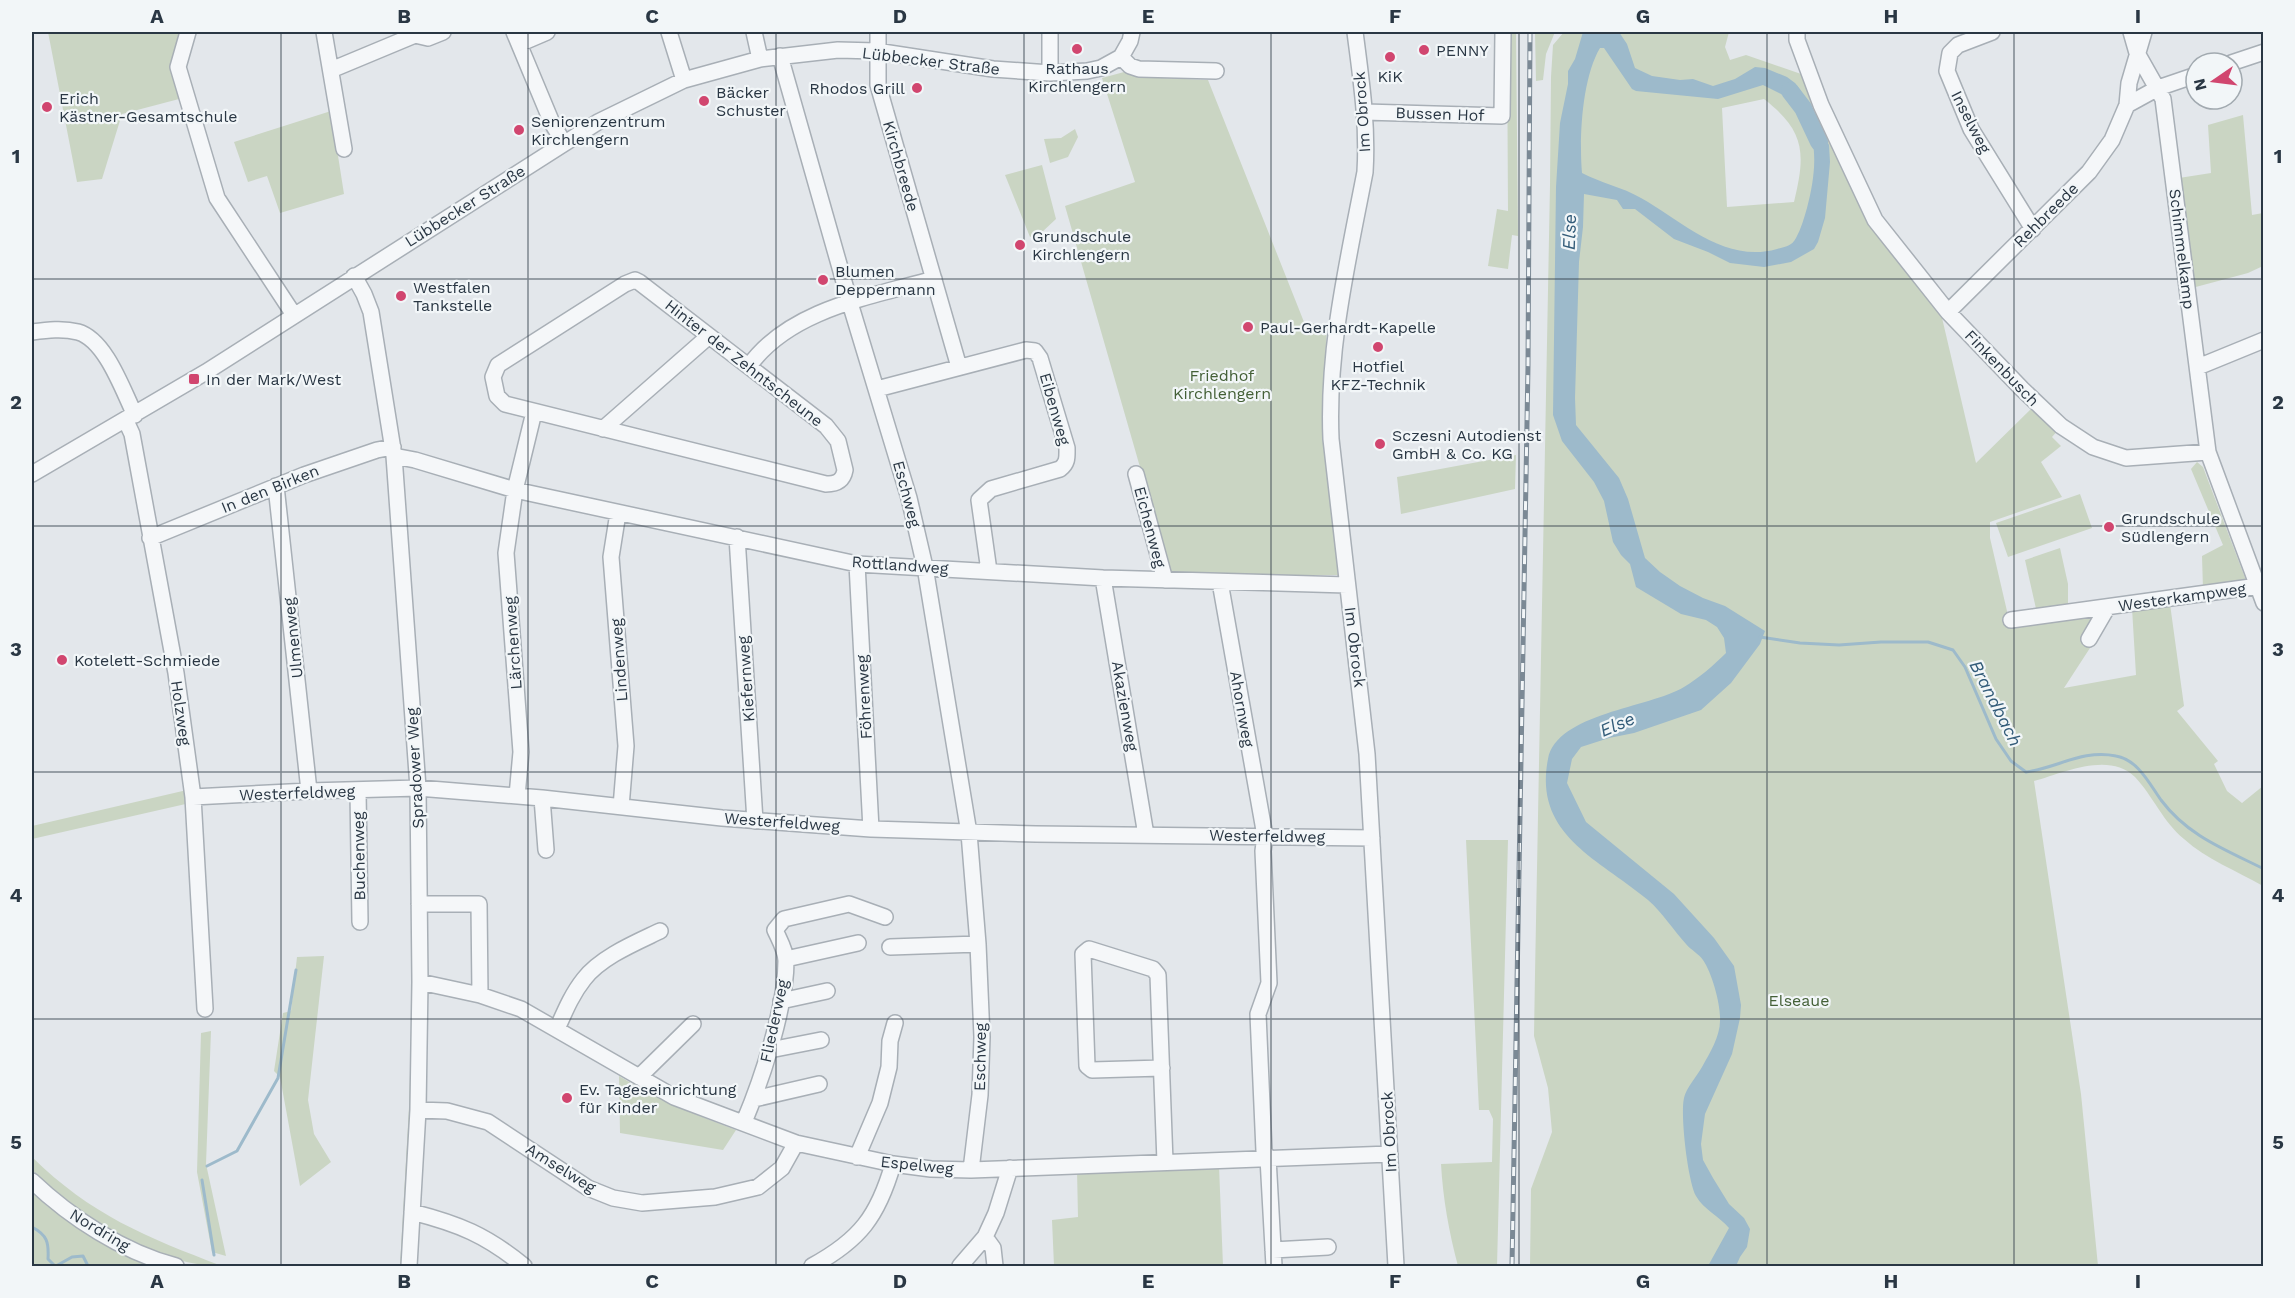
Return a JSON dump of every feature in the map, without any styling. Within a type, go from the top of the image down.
[{"type":"street","points":[[188,32],[178,67],[217,198],[294,315]]},
{"type":"street","points":[[324,32],[344,149]]},
{"type":"street","points":[[331,70],[415,35],[428,38],[442,32]]},
{"type":"street","points":[[547,32],[517,38],[552,123],[564,143]]},
{"type":"street","points":[[669,32],[684,80]]},
{"type":"street","points":[[754,32],[760,60]]},
{"type":"street","name":"Kirchbreede","points":[[878,32],[876,51],[879,65],[878,85],[959,367]]},
{"type":"street","points":[[1050,32],[1050,73]]},
{"type":"street","points":[[1132,32],[1130,41],[1120,57],[1130,66],[1139,69],[1216,71]]},
{"type":"street","name":"Im Obrock","points":[[1355,32],[1367,133],[1365,172],[1335,328],[1330,413],[1347,585],[1360,686],[1372,838],[1396,1266]]},
{"type":"street","name":"Bussen Hof","points":[[1365,112],[1503,116],[1503,32]]},
{"type":"street","name":"Finkenbusch","points":[[1797,32],[1797,40],[1821,105],[1875,220],[1948,312],[2022,389],[2061,426],[2093,447],[2126,458],[2208,452]]},
{"type":"street","name":"Inselweg","points":[[1992,32],[1958,45],[1950,53],[1947,71],[1971,129],[2033,229]]},
{"type":"street","name":"Schimmelkamp","points":[[2131,32],[2137,53],[2163,99],[2208,452]]},
{"type":"street","points":[[2137,53],[2144,32]]},
{"type":"street","name":"Lübbecker Straße","points":[[32,474],[131,418],[564,143],[609,116],[684,80],[780,56],[838,50],[876,51],[966,66],[1050,73],[1101,68],[1120,57]]},
{"type":"street","points":[[2244,58],[2264,52]]},
{"type":"street","name":"Rehbreede","points":[[1948,312],[2089,172],[2112,140],[2127,105],[2129,83],[2137,53]]},
{"type":"street","name":"Eschweg","points":[[780,56],[850,303],[909,498],[925,567],[969,833],[978,944],[982,1036],[980,1095],[971,1170]]},
{"type":"street","points":[[2127,105],[2158,88],[2184,79]]},
{"type":"street","name":"Spradower Weg","points":[[354,276],[371,312],[393,452],[418,788],[420,982],[418,1110],[409,1266]]},
{"type":"street","points":[[748,366],[766,345],[794,326],[850,303],[933,279]]},
{"type":"street","name":"Hinter der Zehntscheune","points":[[630,281],[639,282],[748,366],[833,434],[845,470],[844,477],[840,481],[826,484],[505,404],[501,401],[493,377],[498,365],[630,281]]},
{"type":"street","name":"Holzweg","points":[[32,332],[65,330],[89,337],[105,356],[131,418],[150,538],[176,673],[193,797],[206,1009]]},
{"type":"street","points":[[603,429],[709,336]]},
{"type":"street","points":[[2198,367],[2264,340]]},
{"type":"street","name":"Eibenweg","points":[[877,389],[1026,350],[1035,351],[1045,371],[1067,448],[1067,459],[1060,469],[991,489],[979,500],[989,571]]},
{"type":"street","name":"Lärchenweg","points":[[517,796],[521,752],[506,553],[515,490],[534,412]]},
{"type":"street","name":"In den Birken","points":[[150,538],[276,486],[377,450],[393,452]]},
{"type":"street","name":"Rottlandweg","points":[[393,452],[515,490],[856,564],[1103,578],[1347,585]]},
{"type":"street","points":[[2208,452],[2264,603]]},
{"type":"street","name":"Eichenweg","points":[[1136,474],[1165,580]]},
{"type":"street","name":"Ulmenweg","points":[[276,486],[309,790]]},
{"type":"street","name":"Lindenweg","points":[[618,513],[611,557],[626,746],[621,807]]},
{"type":"street","name":"Kiefernweg","points":[[737,537],[755,821]]},
{"type":"street","name":"Föhrenweg","points":[[856,564],[871,829]]},
{"type":"street","name":"Akazienweg","points":[[1103,578],[1146,835]]},
{"type":"street","name":"Ahornweg","points":[[1220,582],[1265,836],[1263,851],[1269,983],[1258,1014],[1264,1151],[1268,1158],[1274,1266]]},
{"type":"street","name":"Westerkampweg","points":[[2011,620],[2258,586]]},
{"type":"street","name":"Westerkampweg","points":[[2089,639],[2107,608]]},
{"type":"street","name":"Westerfeldweg","points":[[193,797],[309,790],[358,791],[418,788],[542,798],[755,821],[871,829],[969,833],[1372,838]]},
{"type":"street","name":"Buchenweg","points":[[358,791],[360,922]]},
{"type":"street","points":[[542,798],[546,850]]},
{"type":"street","points":[[419,904],[479,904],[480,995]]},
{"type":"street","name":"Fliederweg","points":[[744,1122],[770,1050],[781,1001],[786,959],[775,930],[784,919],[849,904],[885,917]]},
{"type":"street","points":[[557,1029],[570,1000],[586,977],[616,952],[660,931]]},
{"type":"street","points":[[786,959],[858,943]]},
{"type":"street","points":[[890,947],[978,944]]},
{"type":"street","points":[[1162,1068],[1092,1070],[1087,1066],[1083,954],[1089,949],[1153,969],[1158,975],[1162,1068],[1165,1162]]},
{"type":"street","name":"Espelweg","points":[[420,982],[480,995],[521,1009],[674,1097],[796,1143],[892,1164],[931,1169],[971,1170],[1390,1154]]},
{"type":"street","points":[[781,1001],[827,991]]},
{"type":"street","points":[[639,1077],[693,1023]]},
{"type":"street","points":[[856,1157],[880,1103],[889,1067],[890,1041],[895,1023]]},
{"type":"street","points":[[770,1050],[822,1040]]},
{"type":"street","points":[[754,1099],[819,1084]]},
{"type":"street","name":"Amselweg","points":[[418,1110],[447,1111],[488,1122],[588,1188],[613,1198],[642,1203],[715,1197],[758,1187],[782,1168],[796,1143]]},
{"type":"street","points":[[812,1266],[833,1255],[867,1223],[885,1189],[892,1164]]},
{"type":"street","points":[[960,1266],[985,1237],[996,1213],[1010,1168]]},
{"type":"street","name":"Nordring","points":[[32,1181],[75,1216],[117,1242],[160,1262],[176,1266]]},
{"type":"street","points":[[412,1212],[455,1223],[488,1240],[524,1266]]},
{"type":"street","points":[[985,1237],[993,1248],[994,1266]]},
{"type":"street","points":[[1273,1250],[1328,1247]]},
{"type":"green space","points":[[48,32],[179,32],[170,67],[179,99],[122,114],[102,179],[77,182]]},
{"type":"green space","points":[[1507,32],[1516,32],[1518,236],[1512,235],[1508,269],[1488,266],[1497,209],[1508,211]]},
{"type":"green space","points":[[1535,32],[1555,32],[1546,54],[1543,80],[1536,81]]},
{"type":"green space","name":"Elseaue","points":[[1564,32],[1729,32],[1725,47],[1730,60],[1746,55],[1804,75],[1816,104],[1798,117],[1803,123],[1820,111],[1872,221],[1939,305],[1976,463],[2032,408],[2059,429],[2052,437],[2061,446],[2041,462],[2062,497],[1990,522],[1990,538],[2010,624],[2114,611],[2064,688],[2136,675],[2132,608],[2170,604],[2184,706],[2177,711],[2218,761],[2214,764],[2227,791],[2242,803],[2263,786],[2263,886],[2212,859],[2184,839],[2170,825],[2135,777],[2124,769],[2112,766],[2086,766],[2034,781],[2081,1094],[2098,1266],[1530,1266],[1531,1189],[1552,1132],[1548,1088],[1534,1036],[1553,45]],"holes":[[[1764,99],[1788,122],[1799,144],[1800,170],[1794,202],[1727,207],[1722,108]]]},
{"type":"green space","name":"Friedhof Kirchlengern","points":[[1124,72],[1138,77],[1208,80],[1304,322],[1327,326],[1322,415],[1338,575],[1171,575],[1065,206],[1135,182],[1102,78]]},
{"type":"green space","points":[[331,111],[344,194],[280,213],[267,176],[248,182],[234,142]]},
{"type":"green space","points":[[2243,115],[2252,215],[2263,213],[2263,266],[2248,273],[2192,288],[2179,178],[2211,173],[2208,125]]},
{"type":"green space","points":[[1075,129],[1078,137],[1068,157],[1050,163],[1044,139],[1061,138]]},
{"type":"green space","points":[[1042,165],[1056,219],[1041,233],[1030,237],[1005,175]]},
{"type":"green space","points":[[1516,455],[1515,489],[1401,514],[1397,477]]},
{"type":"green space","points":[[2197,462],[2203,467],[2247,583],[2203,589],[2202,556],[2223,545],[2191,469]]},
{"type":"green space","points":[[2080,494],[2092,528],[2008,557],[1996,523]]},
{"type":"green space","points":[[2060,548],[2068,584],[2068,610],[2037,613],[2025,560]]},
{"type":"green space","points":[[187,790],[190,803],[32,839],[32,826]]},
{"type":"green space","points":[[1466,840],[1508,840],[1497,1266],[1458,1266],[1447,1215],[1441,1164],[1492,1162],[1493,1119],[1489,1110],[1479,1110]]},
{"type":"green space","points":[[324,956],[308,1100],[314,1134],[331,1162],[300,1186],[280,1077],[274,1071],[283,1013],[291,1011],[297,957]]},
{"type":"green space","points":[[412,1007],[415,1008],[413,1106],[404,1266],[400,1266],[409,1107]]},
{"type":"green space","points":[[211,1031],[206,1164],[226,1256],[212,1252],[197,1172],[201,1033]]},
{"type":"green space","points":[[619,1076],[662,1099],[736,1130],[723,1150],[620,1133]]},
{"type":"green space","points":[[32,1157],[54,1177],[98,1209],[144,1234],[222,1266],[196,1264],[170,1257],[119,1235],[73,1204],[32,1170]]},
{"type":"green space","points":[[1219,1166],[1223,1266],[1054,1266],[1052,1220],[1078,1217],[1077,1170]]},
{"type":"green space","points":[[32,1191],[47,1206],[104,1243],[149,1266],[32,1266]]},
{"type":"water","points":[[1583,32],[1619,32],[1627,44],[1635,68],[1652,76],[1680,80],[1693,79],[1713,86],[1735,79],[1755,67],[1765,68],[1787,77],[1801,91],[1806,106],[1798,110],[1785,96],[1763,85],[1718,99],[1636,91],[1632,89],[1604,48],[1600,48],[1589,75],[1583,109],[1582,173],[1634,194],[1688,228],[1722,246],[1740,251],[1758,252],[1785,247],[1794,241],[1810,198],[1813,176],[1813,143],[1807,123],[1814,118],[1829,145],[1830,162],[1825,218],[1818,242],[1814,249],[1791,262],[1764,267],[1730,263],[1674,239],[1635,209],[1623,209],[1617,200],[1584,194],[1579,262],[1576,425],[1619,478],[1628,499],[1645,558],[1680,586],[1725,606],[1765,631],[1760,644],[1731,683],[1701,710],[1634,733],[1581,747],[1572,759],[1567,783],[1586,822],[1674,894],[1714,938],[1734,966],[1741,1005],[1740,1018],[1732,1054],[1705,1114],[1701,1144],[1703,1160],[1713,1178],[1729,1204],[1744,1218],[1750,1229],[1747,1247],[1736,1266],[1708,1266],[1729,1228],[1696,1196],[1690,1177],[1684,1133],[1685,1094],[1711,1050],[1720,1027],[1719,1007],[1710,973],[1701,958],[1648,900],[1574,843],[1560,826],[1550,807],[1546,785],[1548,759],[1555,744],[1568,731],[1606,714],[1684,687],[1726,653],[1724,638],[1717,627],[1706,620],[1681,614],[1636,587],[1630,564],[1613,542],[1604,501],[1594,482],[1562,441],[1553,415],[1556,187],[1560,123],[1568,84],[1568,71],[1575,59]]},
{"type":"waterway","name":"Else","points":[[1790,91],[1803,108],[1819,142]]},
{"type":"waterway","name":"Brandbach","points":[[1760,637],[1800,643],[1839,645],[1928,642],[1953,650],[1965,667],[1996,739],[2011,761],[2026,772],[2092,755],[2124,758],[2137,767],[2161,800],[2183,823],[2221,848],[2264,869]]},
{"type":"waterway","points":[[207,1166],[237,1151],[278,1078],[296,970]]},
{"type":"waterway","points":[[202,1180],[214,1255]]},
{"type":"waterway","points":[[32,1227],[46,1240],[48,1259],[55,1266]]},
{"type":"waterway","points":[[56,1266],[72,1257],[83,1256],[88,1266]]},
{"type":"railway","points":[[1512,1266],[1528,366],[1530,32]]},
{"type":"place","name":"Rathaus Kirchlengern","points":[[1077,49]]},
{"type":"place","name":"PENNY","points":[[1424,50]]},
{"type":"place","name":"KiK","points":[[1390,57]]},
{"type":"place","name":"Rhodos Grill","points":[[917,88]]},
{"type":"place","name":"Bäcker Schuster","points":[[704,101]]},
{"type":"place","name":"Erich Kästner-Gesamtschule","points":[[47,107]]},
{"type":"place","name":"Seniorenzentrum Kirchlengern","points":[[519,130]]},
{"type":"place","name":"Grundschule Kirchlengern","points":[[1020,245]]},
{"type":"place","name":"Blumen Deppermann","points":[[823,280]]},
{"type":"place","name":"Westfalen Tankstelle","points":[[401,296]]},
{"type":"place","name":"Paul-Gerhardt-Kapelle","points":[[1248,327]]},
{"type":"place","name":"Hotfiel KFZ-Technik","points":[[1378,347]]},
{"type":"place","name":"In der Mark/West","points":[[194,379]]},
{"type":"place","name":"Sczesni Autodienst GmbH & Co. KG","points":[[1380,444]]},
{"type":"place","name":"Grundschule Südlengern","points":[[2109,527]]},
{"type":"place","name":"Kotelett-Schmiede","points":[[62,660]]},
{"type":"place","name":"Ev. Tageseinrichtung für Kinder","points":[[567,1098]]}]
